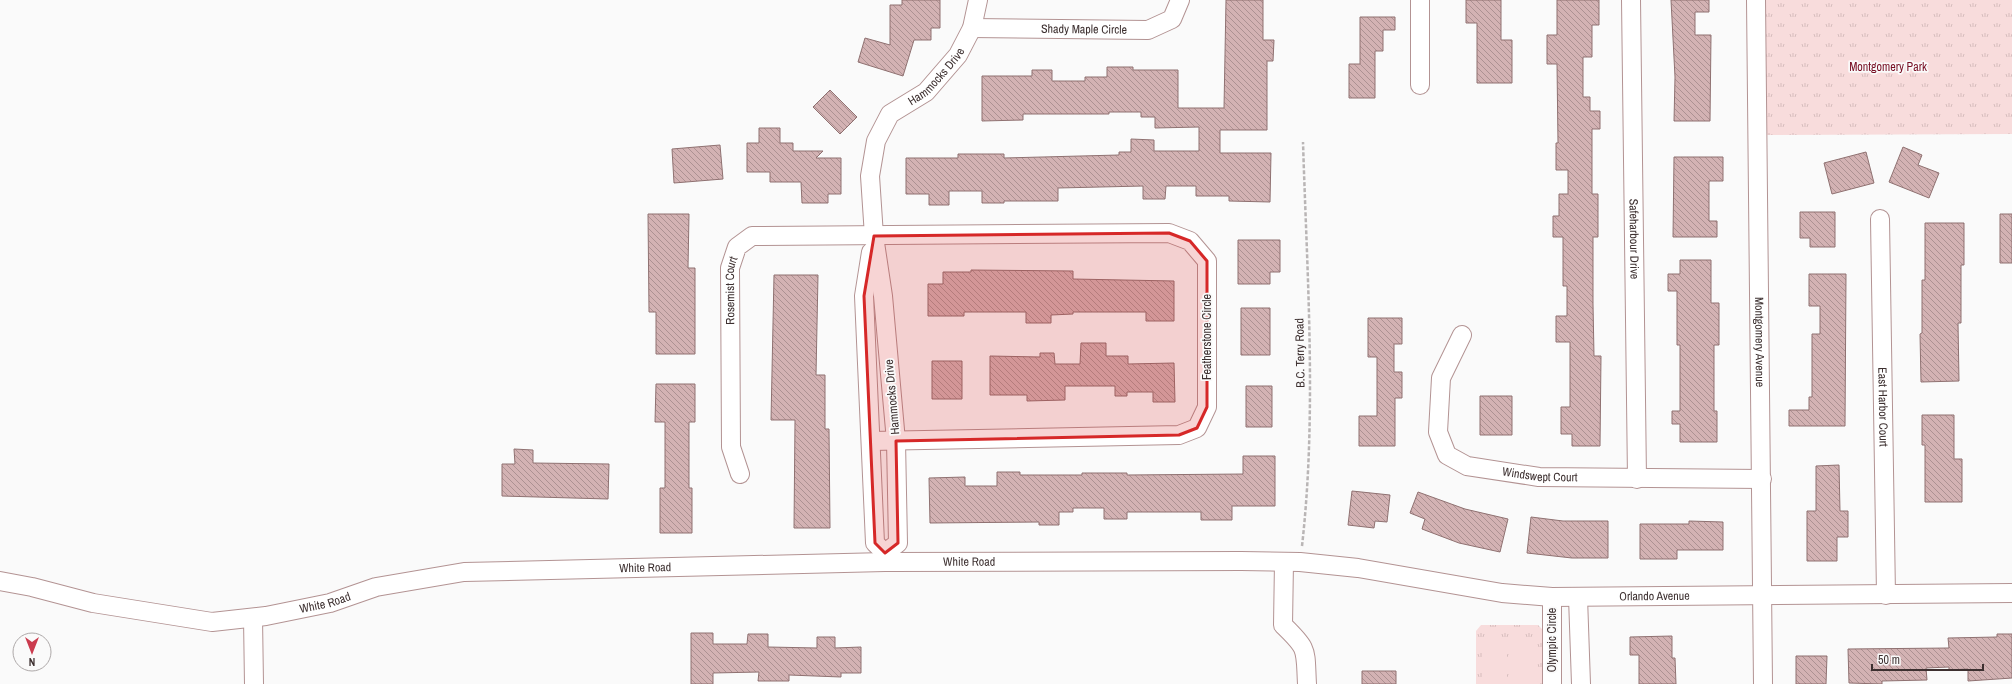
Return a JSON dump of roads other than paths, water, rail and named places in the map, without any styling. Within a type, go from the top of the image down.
[{"type":"street","name":"Hammocks Drive","points":[[874,236],[864,296],[875,543],[885,558],[898,543],[896,441],[883,296],[874,236],[870,176],[876,140],[890,114],[926,92],[958,55],[972,28],[978,0]]},
{"type":"street","name":"Shady Maple Circle","points":[[972,28],[1148,30],[1172,19],[1180,0]]},
{"type":"street","points":[[1420,0],[1420,85]]},
{"type":"street","name":"Safeharbour Drive","points":[[1631,0],[1637,478]]},
{"type":"street","name":"Montgomery Avenue","points":[[1756,0],[1763,684]]},
{"type":"street","name":"East Harbor Court","points":[[1880,219],[1886,595]]},
{"type":"street","name":"Featherstone Circle","points":[[871,441],[1179,435],[1198,428],[1207,407],[1207,261],[1190,241],[1169,233],[874,236]]},
{"type":"street","name":"Rosemist Court","points":[[740,474],[731,447],[730,268],[737,247],[752,236],[874,236]]},
{"type":"street","name":"Windswept Court","points":[[1462,335],[1441,378],[1438,432],[1447,455],[1468,466],[1539,477],[1762,479]]},
{"type":"street","name":"White Road","points":[[0,581],[32,587],[93,603],[212,622],[253,618],[330,603],[376,587],[464,572],[885,558],[1292,562]]},
{"type":"street","points":[[1292,562],[1283,625],[1301,642],[1305,649],[1307,684]]},
{"type":"street","name":"Orlando Avenue","points":[[1292,562],[1358,568],[1502,593],[1552,597],[2012,593]]},
{"type":"street","name":"Olympic Circle","points":[[1552,597],[1552,684]]},
{"type":"street","points":[[1578,597],[1581,684]]},
{"type":"street","points":[[253,618],[254,684]]},
{"type":"park label","name":"Montgomery Park","points":[[1888,67]]}]
